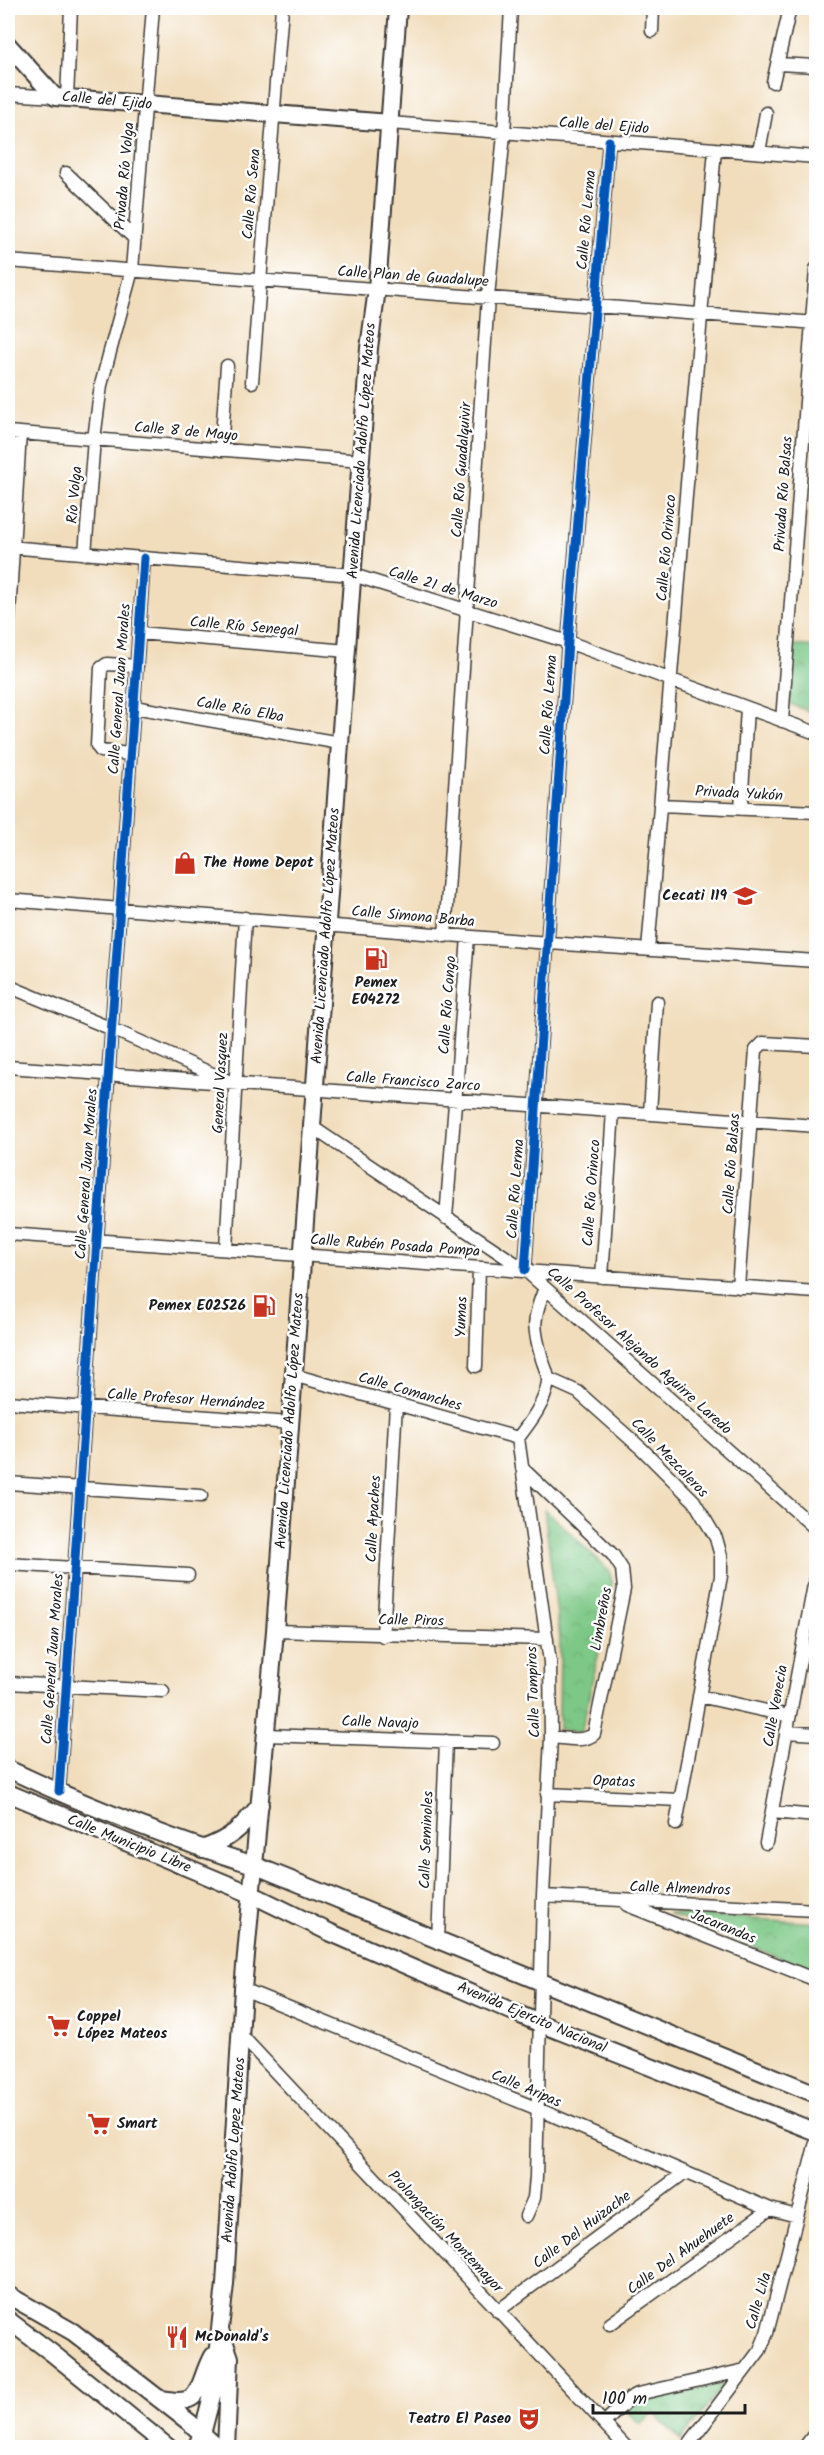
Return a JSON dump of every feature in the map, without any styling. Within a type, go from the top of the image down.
[{"type":"main road","name":"Avenida Licenciado Adolfo López Mateos","points":[[254,1865],[275,1632],[361,461],[371,332],[377,289],[398,8]]},
{"type":"main road","points":[[8,46],[61,98]]},
{"type":"main road","name":"Calle del Ejido","points":[[61,98],[390,123]]},
{"type":"main road","points":[[8,1769],[142,1826],[202,1849],[254,1865],[816,2094]]},
{"type":"main road","name":"Calle Municipio Libre","points":[[8,1793],[251,1894]]},
{"type":"main road","points":[[202,1849],[222,1842],[235,1834],[261,1804]]},
{"type":"main road","points":[[130,1844],[142,1826]]},
{"type":"main road","name":"Avenida Adolfo Lopez Mateos","points":[[197,2443],[213,2392],[221,2325],[243,1989],[254,1865]]},
{"type":"main road","name":"Avenida Ejercito Nacional","points":[[251,1894],[328,1932],[539,2023],[816,2132]]},
{"type":"main road","points":[[8,2295],[73,2332],[189,2422],[197,2443],[218,2448]]},
{"type":"main road","points":[[8,2320],[170,2448]]},
{"type":"main road","points":[[221,2325],[230,2358],[226,2448]]},
{"type":"main road","points":[[52,2353],[61,2337],[73,2332]]},
{"type":"main road","points":[[156,2397],[172,2402],[183,2402],[194,2397],[201,2386],[205,2368],[218,2345]]},
{"type":"main road","points":[[143,2425],[157,2448]]},
{"type":"street","points":[[61,98],[71,8]]},
{"type":"street","name":"Privada Río Volga","points":[[94,439],[101,385],[132,270],[153,8]]},
{"type":"street","name":"Calle Río Sena","points":[[252,382],[282,8]]},
{"type":"street","name":"Calle Río Guadalquivir","points":[[446,936],[488,297],[504,134],[512,8]]},
{"type":"street","points":[[652,31],[653,8]]},
{"type":"street","points":[[773,82],[790,8]]},
{"type":"street","points":[[778,64],[816,66]]},
{"type":"street","name":"Calle del Ejido","points":[[8,94],[61,98]]},
{"type":"street","points":[[759,152],[766,113]]},
{"type":"street","name":"Calle del Ejido","points":[[390,123],[504,134],[816,157]]},
{"type":"street","name":"Calle Río Lerma","points":[[525,1270],[568,642],[609,141]]},
{"type":"street","name":"Calle Río Orinoco","points":[[648,950],[715,149]]},
{"type":"street","name":"Privada Río Volga","points":[[66,173],[135,239]]},
{"type":"street","name":"Calle Plan de Guadalupe","points":[[8,261],[814,323]]},
{"type":"street","name":"Privada Río Balsas","points":[[782,721],[814,323],[816,269]]},
{"type":"street","points":[[220,450],[227,366]]},
{"type":"street","points":[[8,631],[14,433]]},
{"type":"street","name":"Calle 8 de Mayo","points":[[14,433],[361,461]]},
{"type":"street","name":"Río Volga","points":[[85,554],[94,439]]},
{"type":"street","name":"Calle 21 de Marzo","points":[[10,548],[353,575],[568,642],[816,733]]},
{"type":"street","name":"Calle General Juan Morales","points":[[59,1791],[144,558]]},
{"type":"street","name":"Calle Río Senegal","points":[[139,633],[347,651]]},
{"type":"street","points":[[130,754],[101,751],[98,748],[101,668],[107,664],[137,666]]},
{"type":"street","name":"Calle Río Elba","points":[[134,707],[340,743]]},
{"type":"street","points":[[741,809],[747,708]]},
{"type":"street","name":"Privada Yukón","points":[[660,805],[816,812]]},
{"type":"street","name":"Calle Simona Barba","points":[[8,900],[446,936],[816,961]]},
{"type":"street","name":"General Vasquez","points":[[226,1249],[245,918]]},
{"type":"street","name":"Calle Río Congo","points":[[446,1218],[468,937]]},
{"type":"street","points":[[8,986],[236,1084]]},
{"type":"street","points":[[650,1113],[657,1002]]},
{"type":"street","name":"Calle Río Balsas","points":[[738,1287],[756,1050],[759,1044],[816,1046]]},
{"type":"street","name":"Calle Francisco Zarco","points":[[8,1067],[816,1126]]},
{"type":"street","name":"Calle Río Orinoco","points":[[602,1277],[613,1111]]},
{"type":"street","name":"Calle Profesor Alejando Aguirre Laredo","points":[[312,1127],[525,1270],[816,1529]]},
{"type":"street","name":"Calle Rubén Posada Pompa","points":[[8,1234],[816,1292]]},
{"type":"street","name":"Yumas","points":[[476,1366],[479,1268]]},
{"type":"street","points":[[518,1438],[534,1416],[549,1379],[534,1324],[536,1310],[545,1288]]},
{"type":"street","name":"Calle Comanches","points":[[293,1375],[518,1438]]},
{"type":"street","name":"Calle Mezcaleros","points":[[549,1379],[578,1392],[643,1450],[694,1501],[716,1538],[721,1556],[721,1576],[676,1824]]},
{"type":"street","name":"Calle Profesor Hernández","points":[[8,1402],[290,1423]]},
{"type":"street","name":"Calle Apaches","points":[[383,1636],[396,1404]]},
{"type":"street","name":"Calle Tompiros","points":[[518,1438],[550,1662],[551,1737],[543,1896],[536,2177],[534,2198],[526,2216]]},
{"type":"street","name":"Limbreños","points":[[522,1468],[613,1555],[622,1569],[624,1589],[594,1734],[582,1739],[551,1737]]},
{"type":"street","points":[[8,1483],[201,1496]]},
{"type":"street","points":[[8,1564],[188,1575]]},
{"type":"street","name":"Calle Venecia","points":[[766,1843],[816,1574]]},
{"type":"street","name":"Calle Piros","points":[[275,1632],[547,1639]]},
{"type":"street","points":[[802,1649],[816,1650]]},
{"type":"street","points":[[8,1683],[163,1691]]},
{"type":"street","points":[[699,1696],[789,1716]]},
{"type":"street","points":[[786,1732],[816,1734]]},
{"type":"street","name":"Calle Navajo","points":[[266,1735],[493,1743]]},
{"type":"street","name":"Calle Seminoles","points":[[438,1941],[446,1741]]},
{"type":"street","name":"Opatas","points":[[547,1794],[680,1800]]},
{"type":"street","points":[[772,1812],[816,1816]]},
{"type":"street","name":"Calle Almendros","points":[[543,1896],[816,1910]]},
{"type":"street","name":"Jacarandas","points":[[618,1901],[816,1980]]},
{"type":"street","name":"Calle Aripas","points":[[243,1989],[538,2109],[770,2209],[797,2216]]},
{"type":"street","name":"Prolongación Montemayor","points":[[241,2036],[627,2448]]},
{"type":"street","name":"Calle Lila","points":[[686,2448],[760,2350],[767,2333],[816,2142]]},
{"type":"street","name":"Calle Del Huizache","points":[[498,2311],[684,2173]]},
{"type":"street","name":"Calle Del Ahuehuete","points":[[610,2324],[770,2209]]},
{"type":"street","points":[[604,2423],[630,2398],[638,2394],[745,2370]]},
{"type":"street","points":[[804,2448],[816,2432]]},
{"type":"green space","points":[[793,645],[816,647],[816,714],[790,704]]},
{"type":"green space","points":[[544,1509],[610,1572],[612,1592],[581,1733],[559,1729],[560,1639]]},
{"type":"green space","points":[[667,1913],[816,1923],[816,1972]]},
{"type":"green space","points":[[725,2384],[681,2440],[653,2412],[640,2424],[626,2410],[639,2398]]},
{"type":"cycle path","points":[[525,1270],[568,642],[609,141]]},
{"type":"cycle path","points":[[59,1791],[144,558]]},
{"type":"place","name":"The Home Depot","points":[[185,863]]},
{"type":"place","name":"Cecati 119","points":[[745,896]]},
{"type":"place","name":"Pemex E04272","points":[[376,959]]},
{"type":"place","name":"Pemex E02526","points":[[264,1306]]},
{"type":"place","name":"Coppel López Mateos","points":[[59,2026]]},
{"type":"place","name":"Smart","points":[[99,2124]]},
{"type":"place","name":"McDonald's","points":[[177,2337]]},
{"type":"place","name":"Teatro El Paseo","points":[[529,2419]]}]
